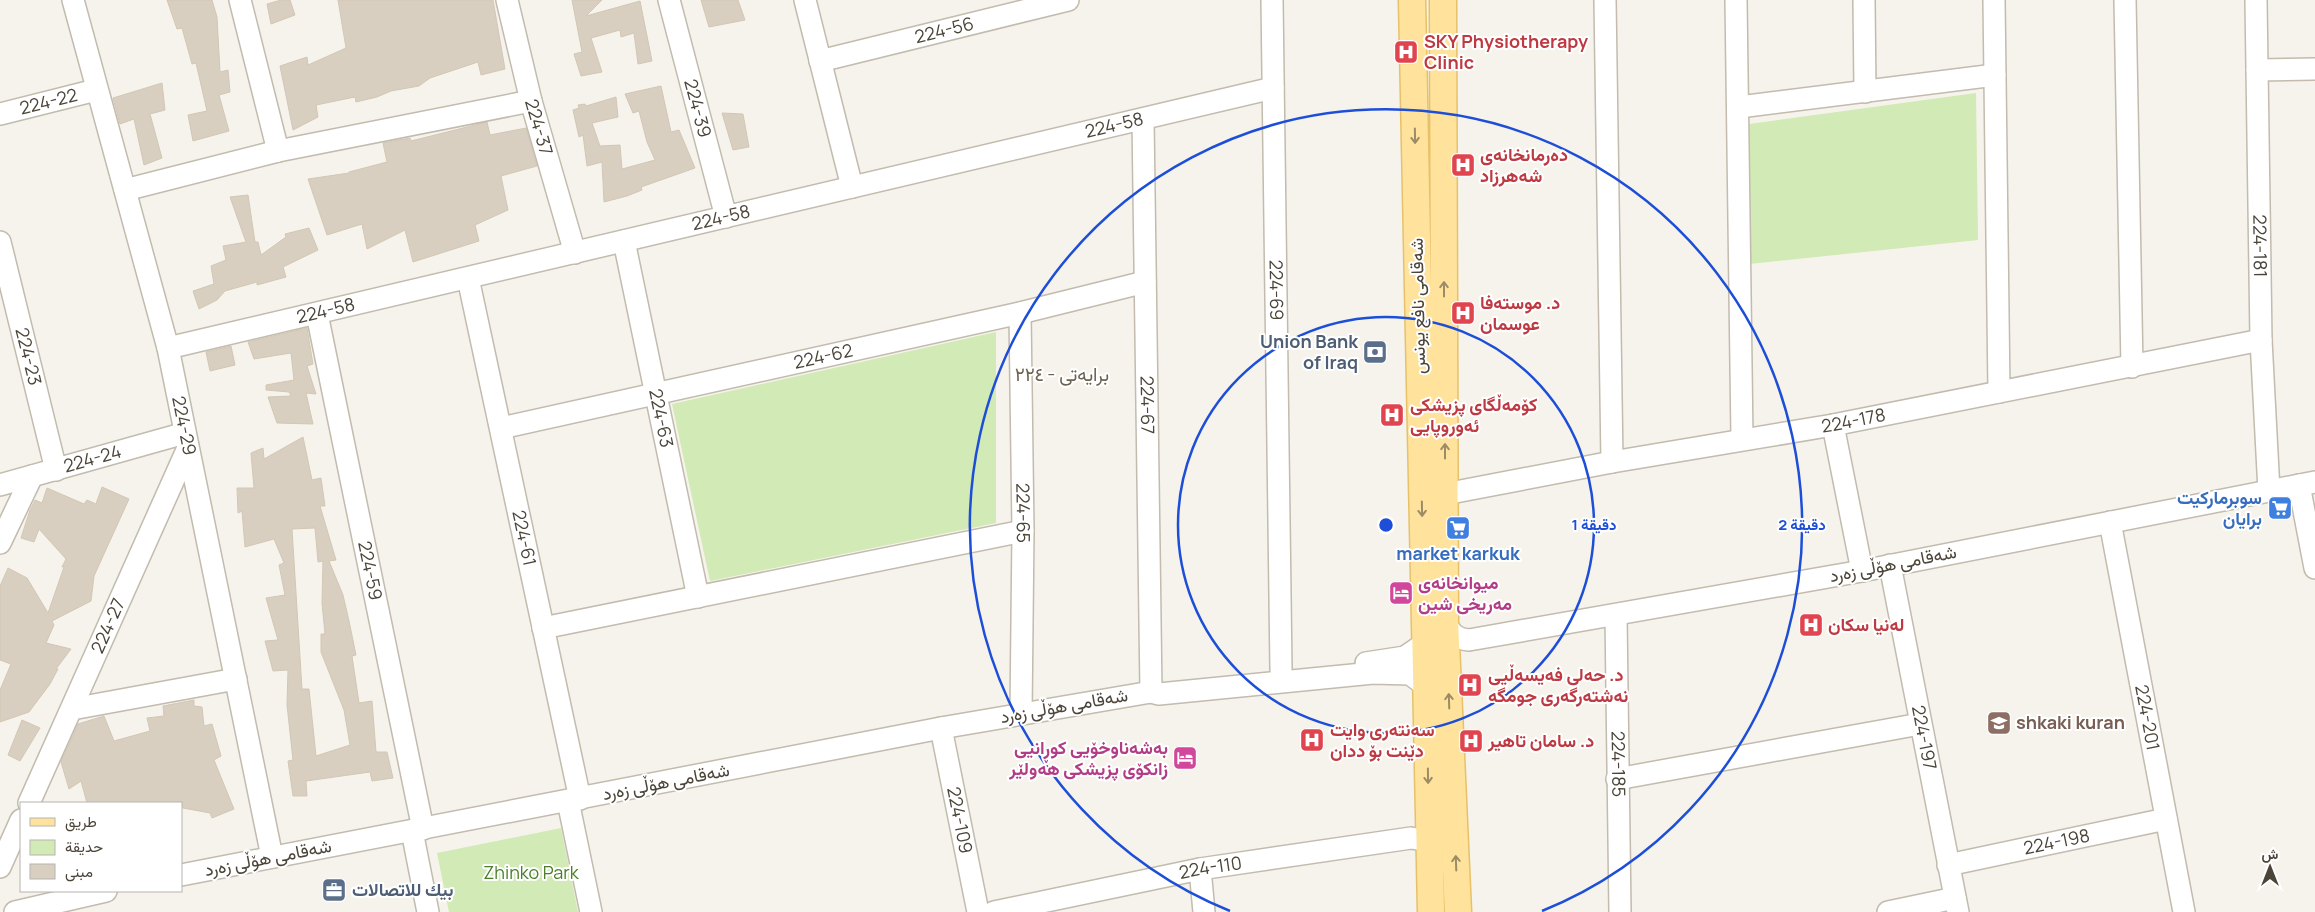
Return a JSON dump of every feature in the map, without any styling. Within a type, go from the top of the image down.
[{"type":"main road","name":"شەقامی نافع یونس","points":[[1412,0],[1431,912]]},
{"type":"main road","name":"شەقامی نافع یونس","points":[[1443,0],[1445,621],[1458,912]]},
{"type":"main road","points":[[1414,106],[1443,99]]},
{"type":"street","name":"224-29","points":[[72,0],[168,348],[272,857]]},
{"type":"street","name":"224-37","points":[[507,0],[531,101],[575,253]]},
{"type":"street","name":"224-39","points":[[669,0],[726,217]]},
{"type":"street","points":[[805,0],[852,187]]},
{"type":"street","name":"224-56","points":[[820,61],[1068,0]]},
{"type":"street","name":"224-69","points":[[1272,0],[1281,670]]},
{"type":"street","points":[[1605,0],[1612,462]]},
{"type":"street","points":[[1736,0],[1739,107],[1742,439]]},
{"type":"street","points":[[1864,0],[1865,92]]},
{"type":"street","points":[[1994,0],[1999,392]]},
{"type":"street","points":[[2125,0],[2132,366]]},
{"type":"street","name":"224-181","points":[[2256,0],[2261,340],[2270,491]]},
{"type":"street","points":[[246,1],[278,151]]},
{"type":"street","points":[[2257,70],[2315,69]]},
{"type":"street","points":[[1739,107],[1995,75]]},
{"type":"street","name":"224-58","points":[[168,348],[1273,88]]},
{"type":"street","name":"224-22","points":[[0,114],[96,90]]},
{"type":"street","points":[[125,190],[278,151],[531,101]]},
{"type":"street","name":"224-67","points":[[1143,119],[1151,692]]},
{"type":"street","name":"224-63","points":[[624,241],[698,597]]},
{"type":"street","name":"224-23","points":[[0,242],[56,470]]},
{"type":"street","name":"224-61","points":[[468,278],[544,628],[574,800],[591,912]]},
{"type":"street","name":"224-62","points":[[501,428],[1020,312],[1145,282]]},
{"type":"street","name":"224-65","points":[[1020,312],[1023,531],[1021,714]]},
{"type":"street","name":"224-59","points":[[317,314],[418,830],[428,912]]},
{"type":"street","name":"224-178","points":[[1445,494],[1612,462],[1833,424],[2261,340]]},
{"type":"street","points":[[1833,424],[1862,571]]},
{"type":"street","name":"224-24","points":[[0,485],[56,470],[186,441]]},
{"type":"street","name":"224-27","points":[[29,802],[72,708],[186,441]]},
{"type":"street","points":[[0,542],[32,476]]},
{"type":"street","points":[[2307,484],[2315,568]]},
{"type":"street","name":"شەقامی هۆڵی زەرد","points":[[1469,640],[1616,616],[1862,571],[2307,484]]},
{"type":"street","name":"224-201","points":[[2110,522],[2184,912]]},
{"type":"street","points":[[544,628],[1023,531]]},
{"type":"street","name":"224-197","points":[[1890,565],[1957,905]]},
{"type":"street","name":"224-185","points":[[1616,616],[1620,912]]},
{"type":"street","points":[[1445,621],[1454,635],[1460,639],[1469,640]]},
{"type":"street","points":[[1448,668],[1455,651],[1469,640]]},
{"type":"street","name":"شەقامی هۆڵی زەرد","points":[[1151,692],[1159,686],[1281,670],[1405,657],[1424,644]]},
{"type":"street","name":"شەقامی هۆڵی زەرد","points":[[182,876],[941,728],[1151,692],[1159,694],[1373,673],[1410,674],[1426,686]]},
{"type":"street","points":[[72,708],[236,679]]},
{"type":"street","points":[[1618,779],[1920,724]]},
{"type":"street","name":"224-109","points":[[941,728],[978,912]]},
{"type":"street","name":"224-198","points":[[1948,865],[2166,819]]},
{"type":"street","points":[[0,867],[20,822]]},
{"type":"street","name":"224-110","points":[[994,912],[1200,869],[1411,838],[1430,841]]},
{"type":"street","points":[[1200,869],[1204,912]]},
{"type":"street","points":[[15,912],[54,907],[103,892]]},
{"type":"street","points":[[1888,912],[1957,905]]},
{"type":"green space","points":[[1976,93],[1978,240],[1750,264],[1749,124]]},
{"type":"green space","points":[[996,332],[996,523],[710,581],[672,404]]},
{"type":"green space","name":"Zhinko Park","points":[[561,828],[578,912],[449,912],[437,853]]},
{"type":"building","points":[[167,0],[212,0],[217,17],[220,72],[228,70],[230,92],[219,95],[229,131],[193,141],[188,115],[207,111],[196,63],[192,64],[182,28],[177,29]]},
{"type":"building","points":[[281,0],[290,0],[295,15],[271,24],[267,4]]},
{"type":"building","points":[[338,0],[493,0],[505,69],[481,75],[478,62],[430,78],[419,86],[391,91],[377,97],[356,102],[355,97],[316,105],[318,117],[293,130],[280,66],[307,57],[308,65],[346,48]]},
{"type":"building","points":[[572,0],[602,0],[586,16],[640,1],[652,61],[638,64],[634,33],[621,37],[620,30],[591,38],[602,72],[581,76],[574,54],[582,52]]},
{"type":"building","points":[[701,0],[738,0],[745,20],[709,27]]},
{"type":"building","points":[[162,83],[165,110],[150,114],[162,158],[144,165],[134,119],[120,124],[113,98]]},
{"type":"building","points":[[661,86],[671,132],[679,130],[695,168],[641,187],[642,190],[627,196],[604,202],[602,162],[587,166],[583,135],[579,137],[573,110],[579,108],[578,105],[585,104],[586,106],[616,97],[618,117],[592,123],[600,146],[620,145],[622,169],[655,160],[647,142],[639,111],[633,113],[625,94]]},
{"type":"building","points":[[722,113],[743,114],[749,147],[733,150]]},
{"type":"building","points":[[487,122],[490,135],[526,128],[537,166],[501,176],[508,210],[475,225],[479,241],[413,262],[405,230],[367,249],[362,224],[327,235],[308,179],[349,173],[387,162],[383,143],[410,138],[411,141]]},
{"type":"building","points":[[248,195],[255,242],[258,242],[261,255],[286,237],[285,234],[309,228],[318,250],[283,267],[286,277],[257,285],[257,282],[225,291],[217,300],[199,309],[193,291],[214,284],[211,266],[226,260],[223,246],[246,242],[230,197]]},
{"type":"building","points":[[307,328],[313,364],[307,366],[316,394],[306,393],[313,424],[277,423],[268,397],[291,396],[289,392],[266,390],[266,385],[294,380],[291,353],[254,359],[248,342]]},
{"type":"building","points":[[231,346],[235,365],[210,371],[206,352]]},
{"type":"building","points":[[303,437],[312,480],[321,478],[325,506],[320,506],[336,560],[329,561],[343,595],[349,621],[356,655],[352,656],[359,703],[372,701],[376,752],[387,752],[393,778],[372,781],[370,772],[306,781],[307,796],[293,796],[288,761],[293,760],[287,705],[288,670],[273,671],[265,641],[278,640],[266,598],[285,595],[279,565],[284,563],[274,539],[245,547],[242,511],[238,513],[237,488],[254,488],[251,453],[263,448],[264,459]],"holes":[[[315,528],[318,562],[323,561],[322,603],[325,634],[321,634],[321,652],[344,710],[350,745],[316,756],[309,689],[302,689],[292,529]]]},
{"type":"building","points":[[102,487],[129,499],[94,576],[91,601],[52,621],[54,625],[46,643],[71,649],[56,669],[58,669],[50,684],[29,712],[0,722],[0,690],[11,664],[0,660],[0,586],[8,568],[27,578],[48,613],[66,559],[39,529],[34,542],[21,538],[30,510],[35,500],[42,503],[47,488],[84,504],[87,500],[96,504]]},
{"type":"building","points":[[194,700],[194,706],[202,707],[204,726],[212,724],[221,756],[214,760],[234,809],[212,818],[210,813],[183,808],[182,802],[87,802],[81,781],[69,789],[61,762],[78,724],[104,716],[114,741],[150,731],[147,718],[164,716],[163,706]]},
{"type":"building","points":[[22,720],[40,728],[20,761],[8,755]]},
{"type":"place","name":"SKY Physiotherapy Clinic","points":[[1406,52]]},
{"type":"place","name":"دەرمانخانەی شەهرزاد","points":[[1463,165]]},
{"type":"place","name":"د. موستەفا عوسمان","points":[[1463,313]]},
{"type":"place","name":"Union Bank of Iraq","points":[[1375,352]]},
{"type":"place","name":"کۆمەڵگای پزیشکی ئەوروپایی","points":[[1392,415]]},
{"type":"place","name":"سوبرماركيت برايان","points":[[2280,508]]},
{"type":"place","name":"market karkuk","points":[[1458,528]]},
{"type":"place","name":"میوانخانەی مەریخی شین","points":[[1401,593]]},
{"type":"place","name":"لەنیا سکان","points":[[1811,625]]},
{"type":"place","name":"د. حەلی فەیسەڵیی نەشتەرگەری جومگە","points":[[1470,685]]},
{"type":"place","name":"shkaki kuran","points":[[1999,723]]},
{"type":"place","name":"سەنتەری وایت دێنت بۆ ددان","points":[[1312,740]]},
{"type":"place","name":"د. سامان تاهیر","points":[[1471,741]]},
{"type":"place","name":"بەشەناوخۆیی کوڕانیی زانکۆی پزیشکی هەولێر","points":[[1185,758]]},
{"type":"place","name":"بيك للاتصالات","points":[[334,890]]},
{"type":"district","name":"برایەتی - ٢٢٤","points":[[1062,374]]}]
